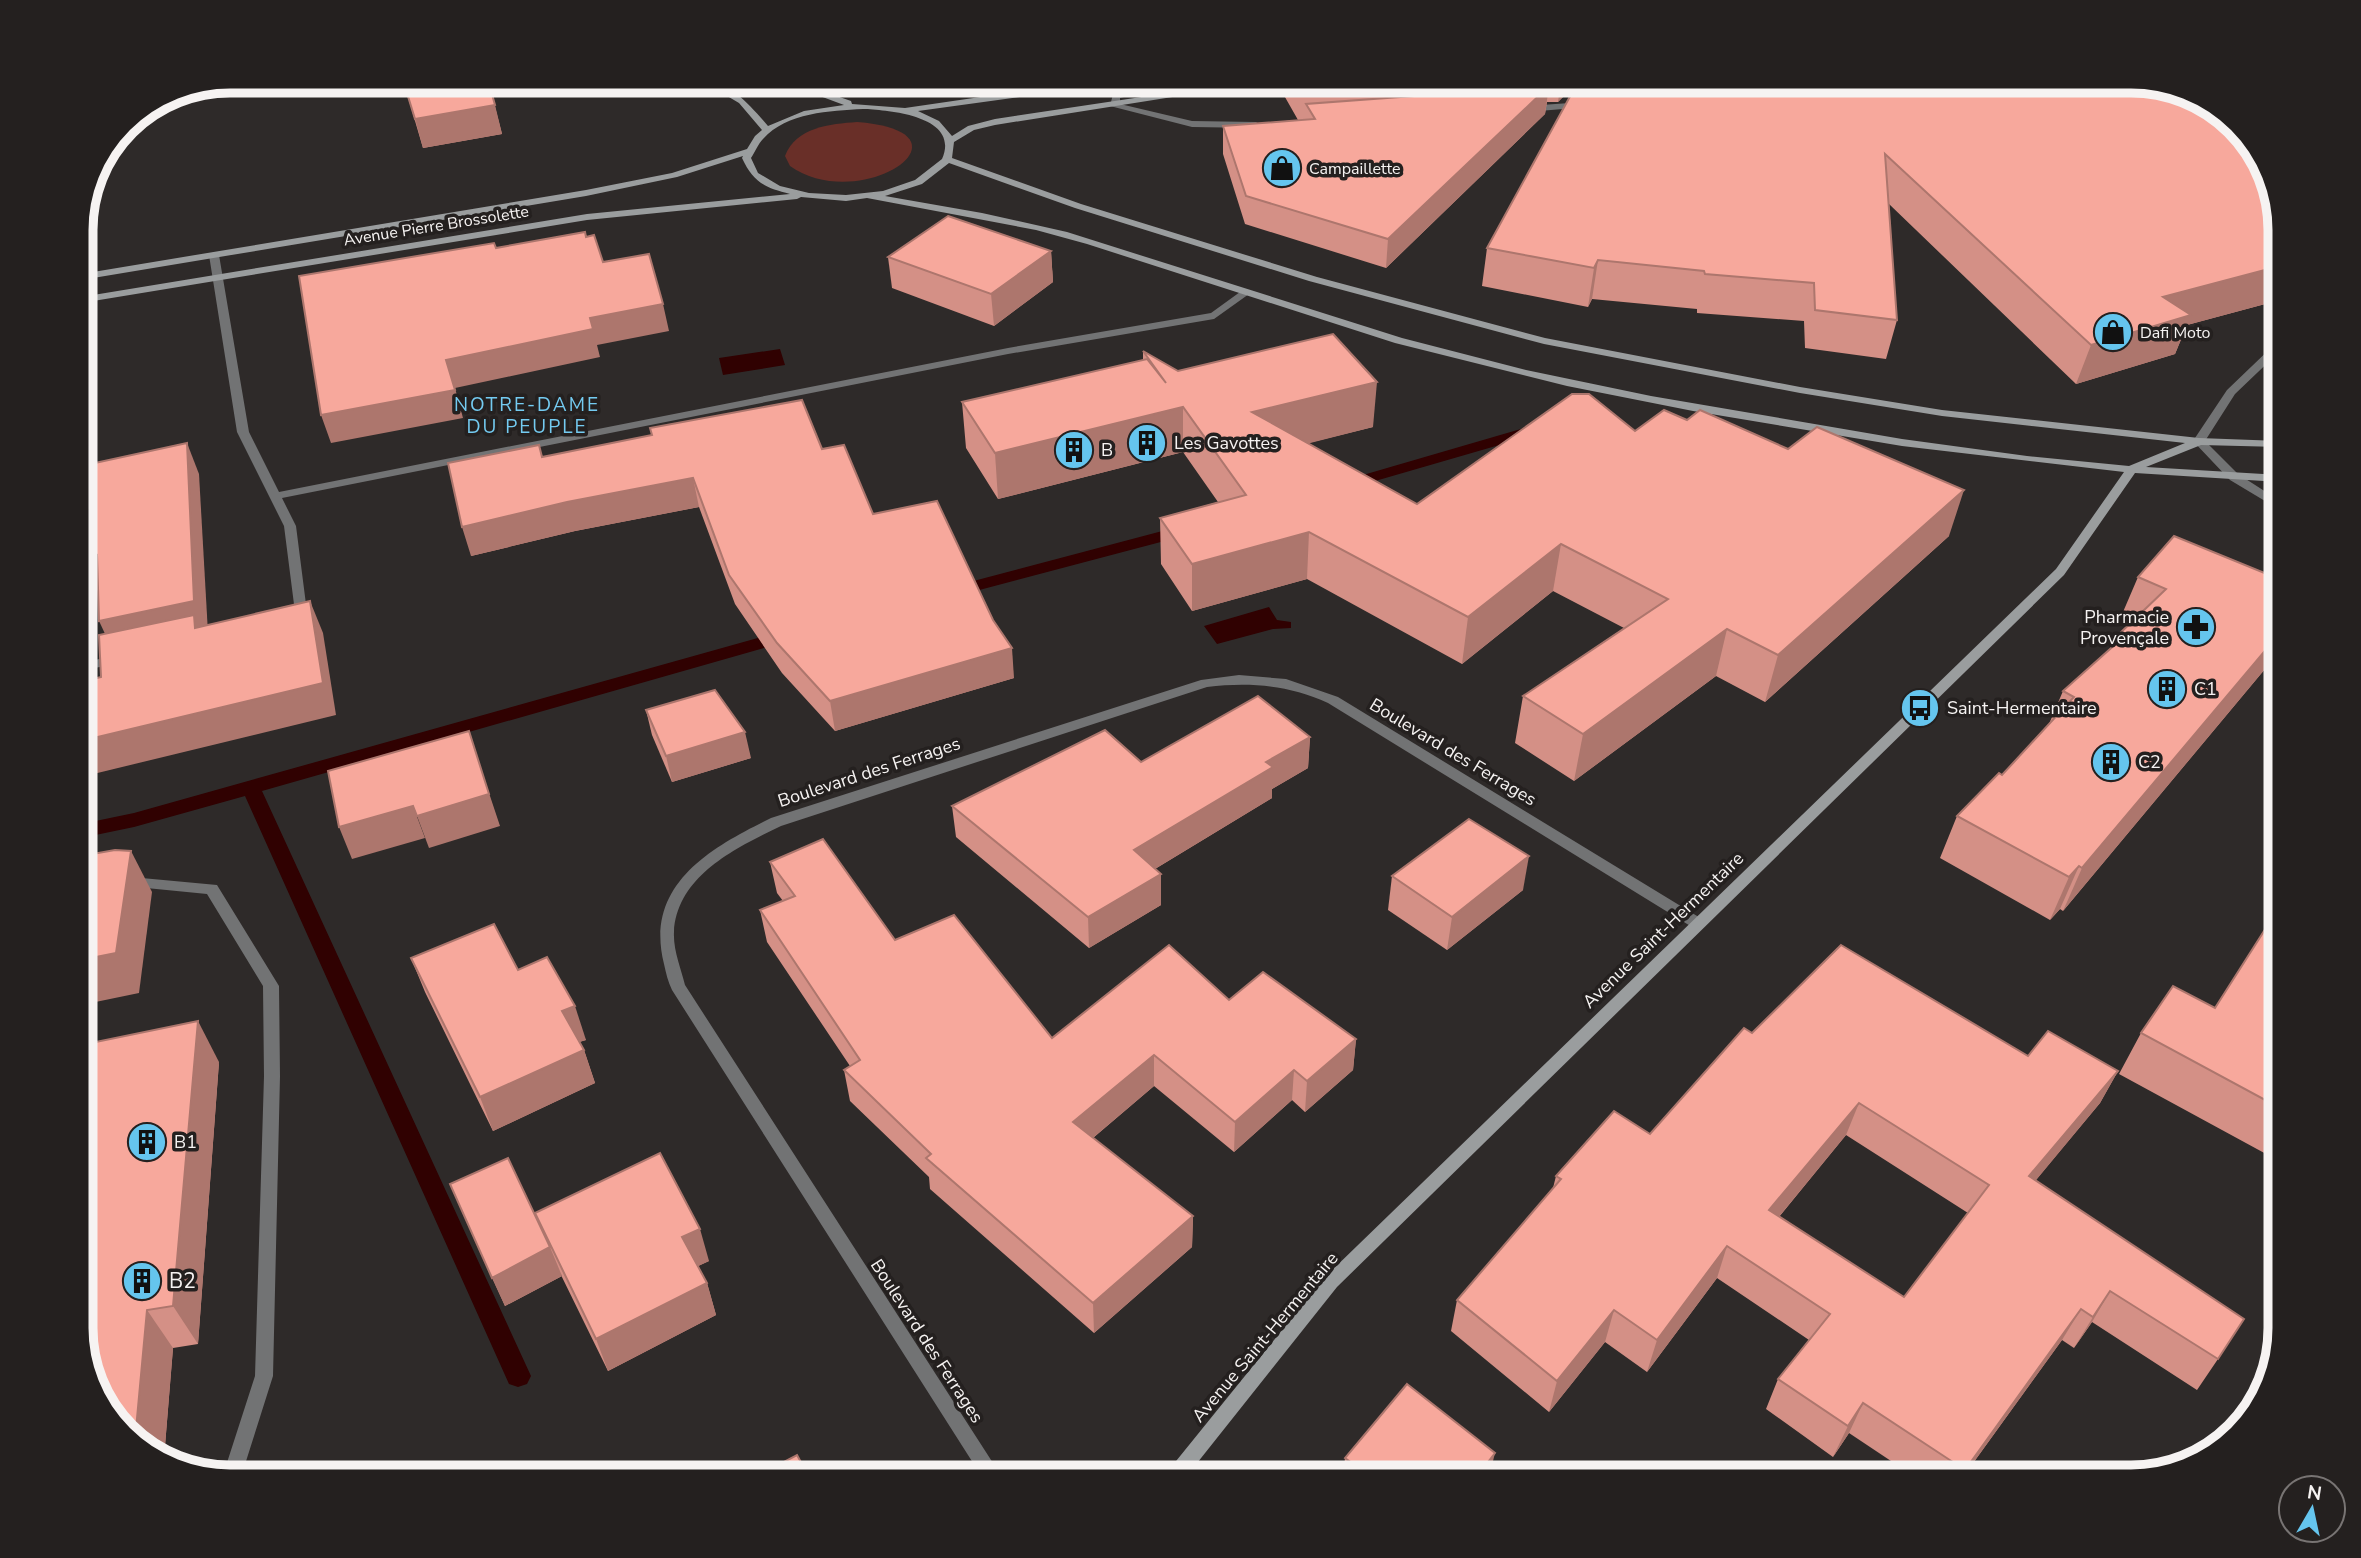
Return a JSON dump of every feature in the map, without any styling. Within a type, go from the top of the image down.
[{"type":"main road","points":[[726,93],[742,102],[767,130]]},
{"type":"main road","points":[[822,93],[863,106],[905,111],[926,118],[942,128],[950,141],[947,159],[937,171],[920,182],[871,197]]},
{"type":"main road","points":[[905,111],[1028,93]]},
{"type":"main road","points":[[950,141],[971,128],[995,122],[1198,93]]},
{"type":"main road","points":[[863,106],[812,111],[767,130],[749,151],[749,165],[758,177],[774,188],[797,196],[821,199],[871,197],[1032,226],[1090,242],[1244,294],[1448,354],[1648,400],[1942,450],[2132,469],[2268,478]]},
{"type":"main road","name":"Avenue Pierre Brossolette","points":[[93,275],[586,193],[674,175],[749,151]]},
{"type":"main road","points":[[947,159],[1078,206],[1313,279],[1544,341],[1800,390],[1929,411],[2200,441],[2268,444]]},
{"type":"main road","name":"Avenue Pierre Brossolette","points":[[93,298],[587,217],[797,196]]},
{"type":"main road","points":[[2132,469],[2200,441]]},
{"type":"main road","name":"Avenue Saint-Hermentaire","points":[[1185,1465],[1331,1282],[2065,567],[2132,469]]},
{"type":"street","points":[[1128,93],[1116,96],[1115,106],[1192,124],[1266,125]]},
{"type":"street","points":[[1520,110],[1602,104]]},
{"type":"street","points":[[214,255],[243,432],[290,526],[303,620],[289,623]]},
{"type":"street","points":[[275,496],[1008,351],[1214,316],[1244,294]]},
{"type":"street","points":[[2268,357],[2231,392],[2200,441],[2234,477],[2268,498]]},
{"type":"street","points":[[93,664],[133,656]]},
{"type":"street","name":"Boulevard des Ferrages","points":[[984,1465],[677,986],[667,928],[687,879],[721,849],[776,822],[1206,683],[1241,677],[1306,686],[1333,700],[1697,923]]},
{"type":"street","points":[[110,880],[212,889],[271,986],[272,1076],[264,1376],[236,1465]]},
{"type":"shaded area","points":[[857,122],[893,129],[910,140],[910,154],[898,166],[876,177],[848,182],[818,179],[790,166],[785,156],[790,146],[805,133],[825,126]]},
{"type":"shaded area","points":[[780,349],[785,365],[723,375],[719,358]]},
{"type":"shaded area","points":[[1269,607],[1277,620],[1291,622],[1291,628],[1273,629],[1217,644],[1204,626]]},
{"type":"building","points":[[407,93],[492,93],[495,105],[415,119]]},
{"type":"building","points":[[1454,93],[1542,93],[1388,239],[1246,196],[1223,126],[1315,119],[1306,104]]},
{"type":"building","points":[[1572,93],[2131,93],[2167,97],[2192,107],[2221,127],[2245,154],[2264,194],[2268,269],[2163,297],[2191,315],[2091,345],[1885,154],[1897,320],[1815,310],[1814,283],[1705,274],[1704,271],[1598,260],[1594,268],[1487,248]]},
{"type":"building","points":[[948,216],[1051,251],[991,294],[888,257]]},
{"type":"building","points":[[585,232],[586,237],[594,235],[603,262],[649,254],[663,304],[590,318],[593,329],[446,360],[455,390],[321,415],[299,276],[494,243],[496,248]]},
{"type":"building","points":[[1333,334],[1377,382],[1252,412],[1417,504],[1572,394],[1589,394],[1635,431],[1664,410],[1687,420],[1700,410],[1788,449],[1817,427],[1964,490],[1778,655],[1727,629],[1583,734],[1523,696],[1668,599],[1561,544],[1468,617],[1309,532],[1192,564],[1160,518],[1246,495],[1183,407],[995,453],[962,402],[1147,359],[1166,383],[1143,351],[1178,371]]},
{"type":"building","points":[[802,400],[822,449],[844,445],[873,514],[937,501],[993,620],[1012,648],[830,701],[777,643],[729,575],[693,478],[567,502],[462,527],[448,463],[539,445],[542,457],[652,435],[650,428]]},
{"type":"building","points":[[187,443],[194,601],[99,621],[97,555],[93,556],[93,463]]},
{"type":"building","points":[[2174,536],[2268,574],[2268,647],[2082,868],[2079,866],[2069,877],[1957,816],[1999,773],[2002,775],[2074,697],[2063,691],[2119,641],[2115,638],[2166,589],[2138,577]]},
{"type":"building","points":[[310,601],[323,683],[93,738],[93,679],[101,677],[99,635],[194,615],[195,628]]},
{"type":"building","points":[[715,690],[745,732],[666,756],[646,710]]},
{"type":"building","points":[[1258,696],[1310,737],[1266,762],[1273,767],[1134,850],[1161,874],[1088,917],[952,806],[1105,730],[1141,762]]},
{"type":"building","points":[[469,731],[489,794],[417,816],[413,806],[339,827],[328,771]]},
{"type":"building","points":[[1469,819],[1529,856],[1452,917],[1392,876]]},
{"type":"building","points":[[823,839],[895,940],[954,915],[1052,1038],[1169,945],[1229,1000],[1263,972],[1356,1039],[1307,1081],[1294,1070],[1235,1122],[1154,1055],[1073,1122],[1193,1216],[1093,1303],[926,1158],[931,1154],[844,1070],[860,1060],[760,910],[795,896],[770,862]]},
{"type":"building","points":[[115,850],[131,851],[116,953],[93,958],[93,854]]},
{"type":"building","points":[[494,924],[518,970],[547,957],[575,1006],[562,1011],[584,1050],[480,1097],[411,958]]},
{"type":"building","points":[[2268,925],[2268,1102],[2141,1033],[2173,986],[2215,1008]]},
{"type":"building","points":[[1841,945],[2028,1056],[2048,1031],[2118,1071],[2029,1176],[2244,1319],[2218,1359],[2110,1291],[2093,1317],[2081,1309],[1969,1465],[1957,1465],[1863,1403],[1848,1426],[1778,1379],[1830,1314],[1727,1246],[1657,1340],[1614,1310],[1557,1381],[1457,1300],[1561,1179],[1556,1176],[1614,1111],[1650,1134],[1744,1028],[1752,1033]],"holes":[[[1859,1103],[1989,1185],[1904,1297],[1769,1210]]]},
{"type":"building","points":[[198,1021],[173,1306],[147,1310],[136,1428],[111,1397],[95,1355],[93,1043]]},
{"type":"building","points":[[660,1153],[700,1229],[682,1237],[707,1283],[596,1339],[535,1213]]},
{"type":"building","points":[[508,1158],[550,1247],[492,1278],[450,1184]]},
{"type":"building","points":[[1407,1384],[1495,1453],[1486,1465],[1355,1465],[1345,1458]]},
{"type":"building","points":[[797,1455],[802,1465],[778,1465]]},
{"type":"waterway","points":[[1345,485],[1538,429]]},
{"type":"waterway","points":[[953,592],[1185,530]]},
{"type":"waterway","points":[[251,787],[786,636]]},
{"type":"waterway","points":[[93,829],[134,820],[251,787]]},
{"type":"waterway","points":[[251,787],[518,1376]]},
{"type":"place","name":"Campaillette","points":[[1282,168]]},
{"type":"place","name":"Dafi Moto","points":[[2113,332]]},
{"type":"place","name":"Les Gavottes","points":[[1147,443]]},
{"type":"place","name":"B","points":[[1074,450]]},
{"type":"place","name":"Pharmacie Provençale","points":[[2196,627]]},
{"type":"place","name":"C1","points":[[2167,689]]},
{"type":"place","name":"Saint-Hermentaire","points":[[1920,708]]},
{"type":"place","name":"C2","points":[[2111,762]]},
{"type":"place","name":"B1","points":[[147,1142]]},
{"type":"place","name":"B2","points":[[142,1281]]},
{"type":"district","name":"NOTRE-DAME DU PEUPLE","points":[[527,415]]}]
